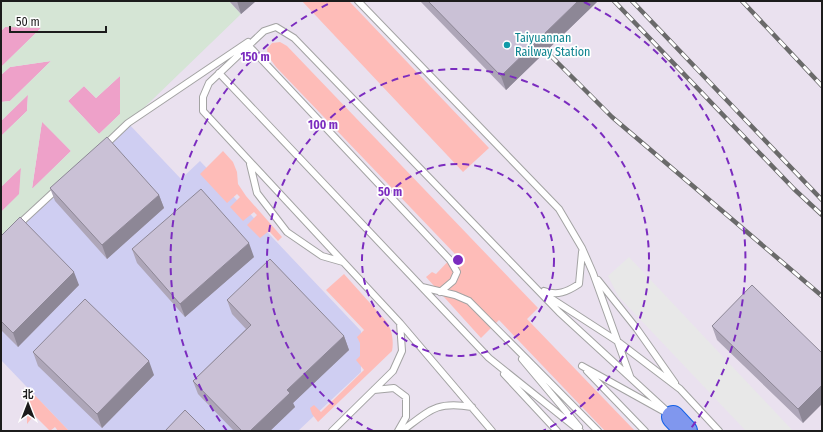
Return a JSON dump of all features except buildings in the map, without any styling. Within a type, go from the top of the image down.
[{"type":"lane","points":[[358,1],[559,209],[582,248],[593,272],[630,378]]},
{"type":"lane","points":[[99,150],[128,124],[264,31],[276,27],[294,38],[559,312],[680,424]]},
{"type":"lane","points":[[264,31],[209,82],[203,97],[203,111],[400,323],[492,431]]},
{"type":"lane","points":[[248,45],[450,260],[457,272],[453,281],[440,292]]},
{"type":"lane","points":[[219,73],[557,431]]},
{"type":"lane","points":[[250,162],[258,193],[287,232],[322,256],[344,263]]},
{"type":"lane","points":[[13,230],[64,182]]},
{"type":"lane","points":[[537,289],[549,293],[566,292],[579,284],[582,248]]},
{"type":"lane","points":[[593,272],[637,329],[680,389],[719,431]]},
{"type":"lane","points":[[421,287],[455,295],[469,301],[598,431]]},
{"type":"lane","points":[[537,289],[617,341],[680,389]]},
{"type":"lane","points":[[332,431],[393,371],[402,351],[400,323]]},
{"type":"lane","points":[[491,323],[582,431]]},
{"type":"lane","points":[[489,358],[582,431]]},
{"type":"lane","points":[[645,431],[582,366],[680,424]]},
{"type":"lane","points":[[374,390],[394,388],[406,397],[406,417],[398,431]]},
{"type":"lane","points":[[402,431],[430,409],[452,404],[472,407]]},
{"type":"shaded area","points":[[1,1],[229,1],[241,14],[1,246],[1,212],[19,194],[21,168],[1,187],[1,136],[27,111],[28,95],[1,121],[1,102],[10,101],[51,61],[10,67],[1,75],[1,67],[41,28],[5,27],[1,31]],"holes":[[[120,76],[120,114],[99,134],[68,101],[84,86],[96,98]],[[42,122],[71,151],[32,188]]]},
{"type":"shaded area","points":[[302,1],[349,1],[489,148],[463,172]]},
{"type":"shaded area","points":[[5,27],[42,27],[1,67],[1,31]]},
{"type":"shaded area","points":[[280,42],[287,46],[538,308],[527,319],[635,431],[605,431],[499,320],[481,338],[426,277],[432,272],[436,274],[455,254],[276,67],[268,56],[267,49],[272,43]]},
{"type":"shaded area","points":[[51,61],[10,101],[1,102],[1,75],[10,67]]},
{"type":"shaded area","points":[[120,76],[120,114],[99,134],[68,101],[84,86],[96,98]]},
{"type":"shaded area","points":[[28,94],[27,111],[1,136],[1,121]]},
{"type":"shaded area","points":[[42,121],[71,151],[32,189]]},
{"type":"shaded area","points":[[128,123],[181,179],[200,161],[361,331],[361,372],[298,431],[69,431],[1,360],[1,246]]},
{"type":"shaded area","points":[[223,151],[233,162],[237,172],[238,184],[246,196],[282,237],[278,241],[269,231],[260,238],[247,225],[257,215],[254,212],[243,221],[230,207],[240,197],[237,194],[227,203],[200,174]]},
{"type":"shaded area","points":[[21,167],[20,194],[1,212],[1,187]]},
{"type":"shaded area","points":[[629,257],[793,431],[746,431],[618,296],[608,276]]},
{"type":"shaded area","points":[[344,274],[388,324],[392,335],[392,351],[318,422],[312,414],[310,408],[314,405],[321,412],[364,370],[356,360],[360,356],[360,343],[357,337],[364,330],[326,290]]},
{"type":"shaded area","points":[[27,387],[69,431],[58,431],[55,427],[50,431],[34,415],[27,424]]},
{"type":"railway","points":[[614,1],[794,189],[822,215]]},
{"type":"railway","points":[[632,1],[822,200]]},
{"type":"railway","points":[[742,1],[822,86]]},
{"type":"railway","points":[[538,43],[612,117],[822,296]]},
{"type":"place","name":"Taiyuannan Railway Station","points":[[507,45]]}]
